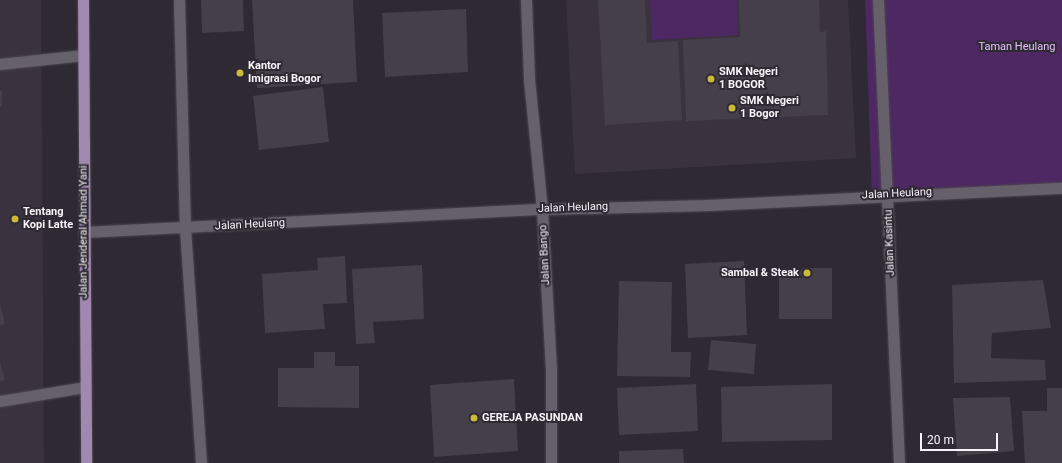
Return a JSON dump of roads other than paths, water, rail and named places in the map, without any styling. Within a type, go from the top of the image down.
[{"type":"main road","name":"Jalan Jenderal Ahmad Yani","points":[[83,0],[86,463]]},
{"type":"street","points":[[179,0],[185,228],[200,463]]},
{"type":"street","name":"Jalan Bango","points":[[526,0],[530,79],[542,209],[551,369],[551,463]]},
{"type":"street","name":"Jalan Kasintu","points":[[878,0],[888,194],[898,463]]},
{"type":"street","points":[[0,64],[84,55]]},
{"type":"street","name":"Jalan Heulang","points":[[84,232],[542,209],[709,205],[888,194],[1062,188]]},
{"type":"street","points":[[0,401],[85,387]]},
{"type":"place","name":"Kantor Imigrasi Bogor","points":[[240,73]]},
{"type":"place","name":"SMK Negeri 1 BOGOR","points":[[711,79]]},
{"type":"place","name":"SMK Negeri 1 Bogor","points":[[732,108]]},
{"type":"place","name":"Tentang Kopi Latte","points":[[15,219]]},
{"type":"place","name":"Sambal & Steak","points":[[807,273]]},
{"type":"place","name":"GEREJA PASUNDAN","points":[[474,418]]},
{"type":"park label","name":"Taman Heulang","points":[[1017,47]]}]
